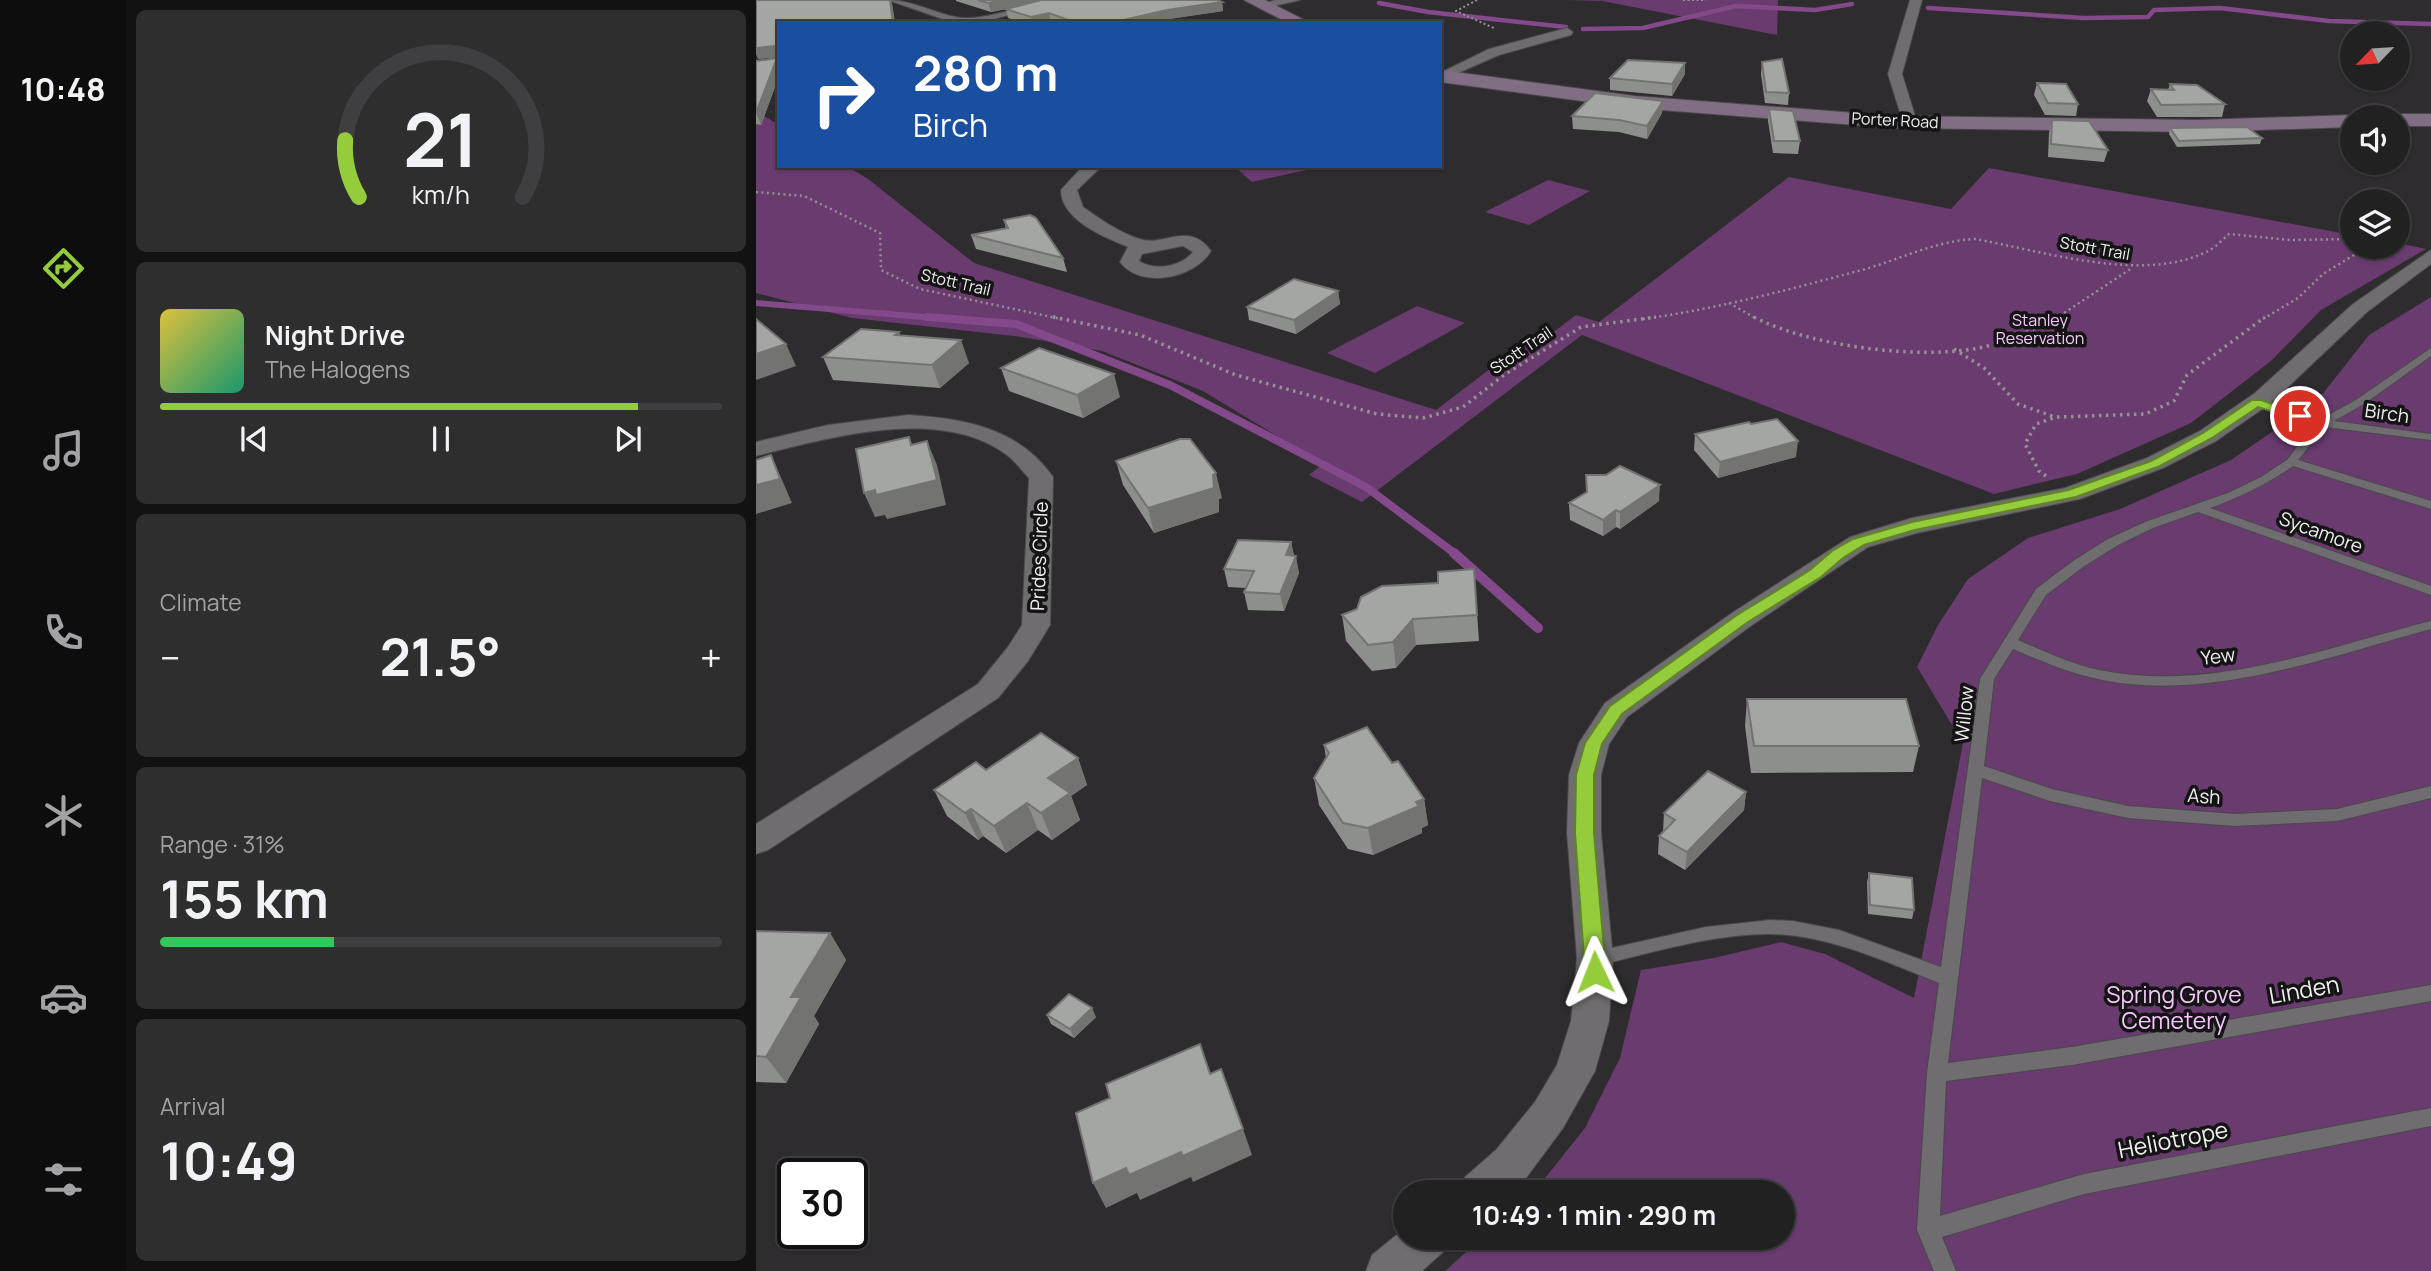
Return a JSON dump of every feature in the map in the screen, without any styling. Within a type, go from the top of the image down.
[{"type":"street","points":[[894,0],[960,21]]},
{"type":"street","points":[[968,21],[1062,0]]},
{"type":"street","points":[[1259,3],[1294,0]]},
{"type":"street","points":[[1910,122],[1895,74],[1916,0]]},
{"type":"street","points":[[1259,3],[1298,21]]},
{"type":"street","points":[[1442,77],[1494,52],[1567,32]]},
{"type":"street","name":"Porter Road","points":[[1442,77],[1648,103],[1910,122],[2197,126],[2340,121]]},
{"type":"street","points":[[2410,120],[2431,120]]},
{"type":"street","points":[[1092,168],[1072,184],[1069,196],[1073,207],[1085,217],[1143,247]]},
{"type":"street","points":[[1492,1180],[1519,1154],[1549,1115],[1574,1072],[1590,1021],[1595,958],[1584,833],[1585,775],[1594,743],[1616,710],[1742,619],[1816,573],[1838,554],[1858,542],[1912,526],[2071,494],[2155,463],[2208,436],[2257,402],[2360,308],[2431,254]]},
{"type":"street","name":"Prides Circle","points":[[756,449],[817,433],[883,423],[944,424],[997,438],[1027,457],[1041,477],[1036,625],[1018,654],[988,691],[756,841]]},
{"type":"street","points":[[1388,1271],[1413,1250]]},
{"type":"lane","name":"Willow","points":[[1945,1271],[1928,1230],[1937,1073],[1978,770],[1987,679],[2041,592],[2078,564],[2125,536],[2232,496],[2291,462],[2322,423],[2360,402],[2428,355]]},
{"type":"lane","name":"Birch","points":[[2257,402],[2322,423],[2431,437]]},
{"type":"lane","points":[[2291,462],[2431,505]]},
{"type":"lane","name":"Sycamore","points":[[2198,508],[2431,591]]},
{"type":"lane","name":"Yew","points":[[2010,642],[2060,663],[2110,677],[2165,681],[2234,674],[2332,653],[2431,625]]},
{"type":"lane","name":"Ash","points":[[1978,770],[2050,795],[2128,812],[2235,820],[2337,815],[2431,792]]},
{"type":"lane","points":[[1595,958],[1703,936],[1769,927],[1818,933],[1862,944],[1950,979]]},
{"type":"lane","name":"Linden","points":[[1937,1073],[2072,1056],[2431,993]]},
{"type":"lane","name":"Heliotrope","points":[[1928,1230],[2084,1184],[2431,1117]]},
{"type":"path","points":[[1470,17],[1456,9],[1477,0]]},
{"type":"path","points":[[1683,0],[1706,0]]},
{"type":"path","name":"Stott Trail","points":[[756,192],[804,196],[880,233],[881,270],[920,289],[1140,335],[1236,375],[1377,414],[1423,418],[1463,407],[1504,376],[1581,327],[1670,315],[1729,303],[1865,269],[1949,240],[1975,239],[2133,267],[2165,265],[2209,251],[2229,234],[2290,240],[2340,239]]},
{"type":"path","points":[[2071,494],[2039,471],[2025,444],[2036,424],[2056,417],[2145,414],[2174,401],[2187,375],[2269,314],[2298,298],[2323,274],[2347,259]]},
{"type":"path","points":[[1729,303],[1776,327],[1841,342],[1897,350],[1953,349],[1996,344],[2088,301],[2133,267]]},
{"type":"path","points":[[1953,349],[1984,368],[2018,404],[2056,417]]},
{"type":"green space","points":[[1567,0],[1778,0],[1777,35],[1602,1]]},
{"type":"green space","name":"Stanley Reservation","points":[[756,111],[777,124],[777,168],[850,168],[974,263],[1436,410],[1537,333],[1547,337],[1576,315],[1599,322],[1789,177],[1951,209],[1989,168],[2340,233],[2340,259],[2409,259],[2321,310],[2271,361],[2191,423],[2077,474],[1994,494],[1582,335],[1362,502],[1309,475],[1323,464],[1203,391],[1102,351],[1022,337],[852,318],[756,293]]},
{"type":"green space","points":[[1236,168],[1316,168],[1252,182]]},
{"type":"green space","points":[[1548,180],[1590,191],[1529,225],[1485,212]]},
{"type":"green space","name":"Stanley Reservation","points":[[2410,246],[2426,249],[2410,258]]},
{"type":"green space","name":"Spring Grove Cemetery","points":[[2431,297],[2431,1271],[1445,1271],[1468,1250],[1795,1250],[1795,1180],[1544,1180],[1585,1128],[1620,1058],[1641,970],[1714,958],[1781,942],[1825,954],[1914,998],[1963,743],[1917,667],[1938,625],[1968,579],[2028,538],[2120,509],[2231,460],[2317,401],[2369,335]]},
{"type":"green space","points":[[1417,306],[1465,323],[1375,373],[1327,353]]},
{"type":"building","points":[[756,0],[890,0],[893,21],[777,21],[777,47],[756,48]]},
{"type":"building","points":[[978,0],[1006,0],[988,3]]},
{"type":"building","points":[[1041,0],[1222,2],[1119,21],[1071,21],[1049,13],[1031,17],[1006,9]]},
{"type":"building","points":[[777,58],[756,113],[756,61]]},
{"type":"building","points":[[1782,59],[1789,93],[1766,92],[1762,62]]},
{"type":"building","points":[[1628,60],[1685,63],[1672,84],[1610,78]]},
{"type":"building","points":[[2037,83],[2066,84],[2078,104],[2048,103]]},
{"type":"building","points":[[2170,84],[2197,85],[2225,104],[2161,105],[2151,89],[2174,90]]},
{"type":"building","points":[[1595,93],[1663,101],[1647,126],[1619,120],[1572,116]]},
{"type":"building","points":[[1769,109],[1793,111],[1800,141],[1774,141]]},
{"type":"building","points":[[2052,120],[2089,121],[2108,150],[2051,144]]},
{"type":"building","points":[[2247,127],[2262,138],[2179,141],[2170,128]]},
{"type":"building","points":[[1030,215],[1036,218],[1063,258],[971,235],[1008,228],[1004,220]]},
{"type":"building","points":[[1294,279],[1338,291],[1294,320],[1247,307]]},
{"type":"building","points":[[756,319],[786,344],[756,354]]},
{"type":"building","points":[[861,329],[899,332],[895,335],[961,340],[932,365],[823,357]]},
{"type":"building","points":[[1039,348],[1114,374],[1077,395],[1001,368]]},
{"type":"building","points":[[1777,419],[1798,441],[1720,462],[1695,434],[1749,422],[1751,424]]},
{"type":"building","points":[[909,437],[911,445],[927,441],[937,480],[876,495],[875,490],[864,493],[856,449]]},
{"type":"building","points":[[1180,439],[1190,439],[1216,473],[1213,475],[1214,488],[1148,508],[1116,461]]},
{"type":"building","points":[[771,455],[780,479],[756,485],[756,460]]},
{"type":"building","points":[[1620,466],[1660,485],[1603,520],[1569,503],[1587,492],[1586,475],[1606,475]]},
{"type":"building","points":[[1238,540],[1291,542],[1286,555],[1296,556],[1280,594],[1244,592],[1254,571],[1224,569]]},
{"type":"building","points":[[1474,569],[1477,615],[1413,619],[1393,642],[1368,645],[1342,615],[1357,609],[1361,597],[1382,586],[1438,583],[1438,572]]},
{"type":"building","points":[[1747,699],[1906,699],[1919,746],[1754,746]]},
{"type":"building","points":[[1367,727],[1392,763],[1398,761],[1424,799],[1416,802],[1419,806],[1368,828],[1343,823],[1314,778],[1329,753],[1324,745]]},
{"type":"building","points":[[1041,733],[1078,758],[1048,778],[1070,793],[1041,813],[1027,803],[994,826],[971,809],[965,813],[934,790],[976,762],[986,770]]},
{"type":"building","points":[[1708,771],[1746,792],[1687,852],[1659,836],[1675,820],[1664,813]]},
{"type":"building","points":[[1869,873],[1912,878],[1914,910],[1870,905]]},
{"type":"building","points":[[756,931],[830,933],[791,997],[801,997],[766,1057],[756,1056]]},
{"type":"building","points":[[1069,994],[1092,1008],[1070,1029],[1047,1015]]},
{"type":"building","points":[[1200,1044],[1210,1074],[1221,1069],[1243,1129],[1183,1156],[1181,1152],[1129,1175],[1126,1168],[1093,1183],[1076,1113],[1110,1098],[1106,1084]]},
{"type":"waterway","points":[[1379,3],[1428,12],[1566,27]]},
{"type":"waterway","points":[[1583,29],[1643,28],[1736,6],[1815,10],[1852,4]]},
{"type":"waterway","points":[[1928,8],[2084,18],[2148,17],[2154,10],[2220,8],[2329,21],[2431,24]]},
{"type":"waterway","points":[[756,303],[949,319]]},
{"type":"waterway","points":[[927,317],[1016,324],[1170,385],[1366,487],[1457,555]]},
{"type":"waterway","points":[[1454,553],[1538,628]]},
{"type":"route","points":[[1595,972],[1595,942],[1584,833],[1585,775],[1594,743],[1616,710],[1653,686],[1742,619],[1816,573],[1838,554],[1858,542],[1912,526],[2071,494],[2155,463],[2208,436],[2257,402],[2300,416]]}]
